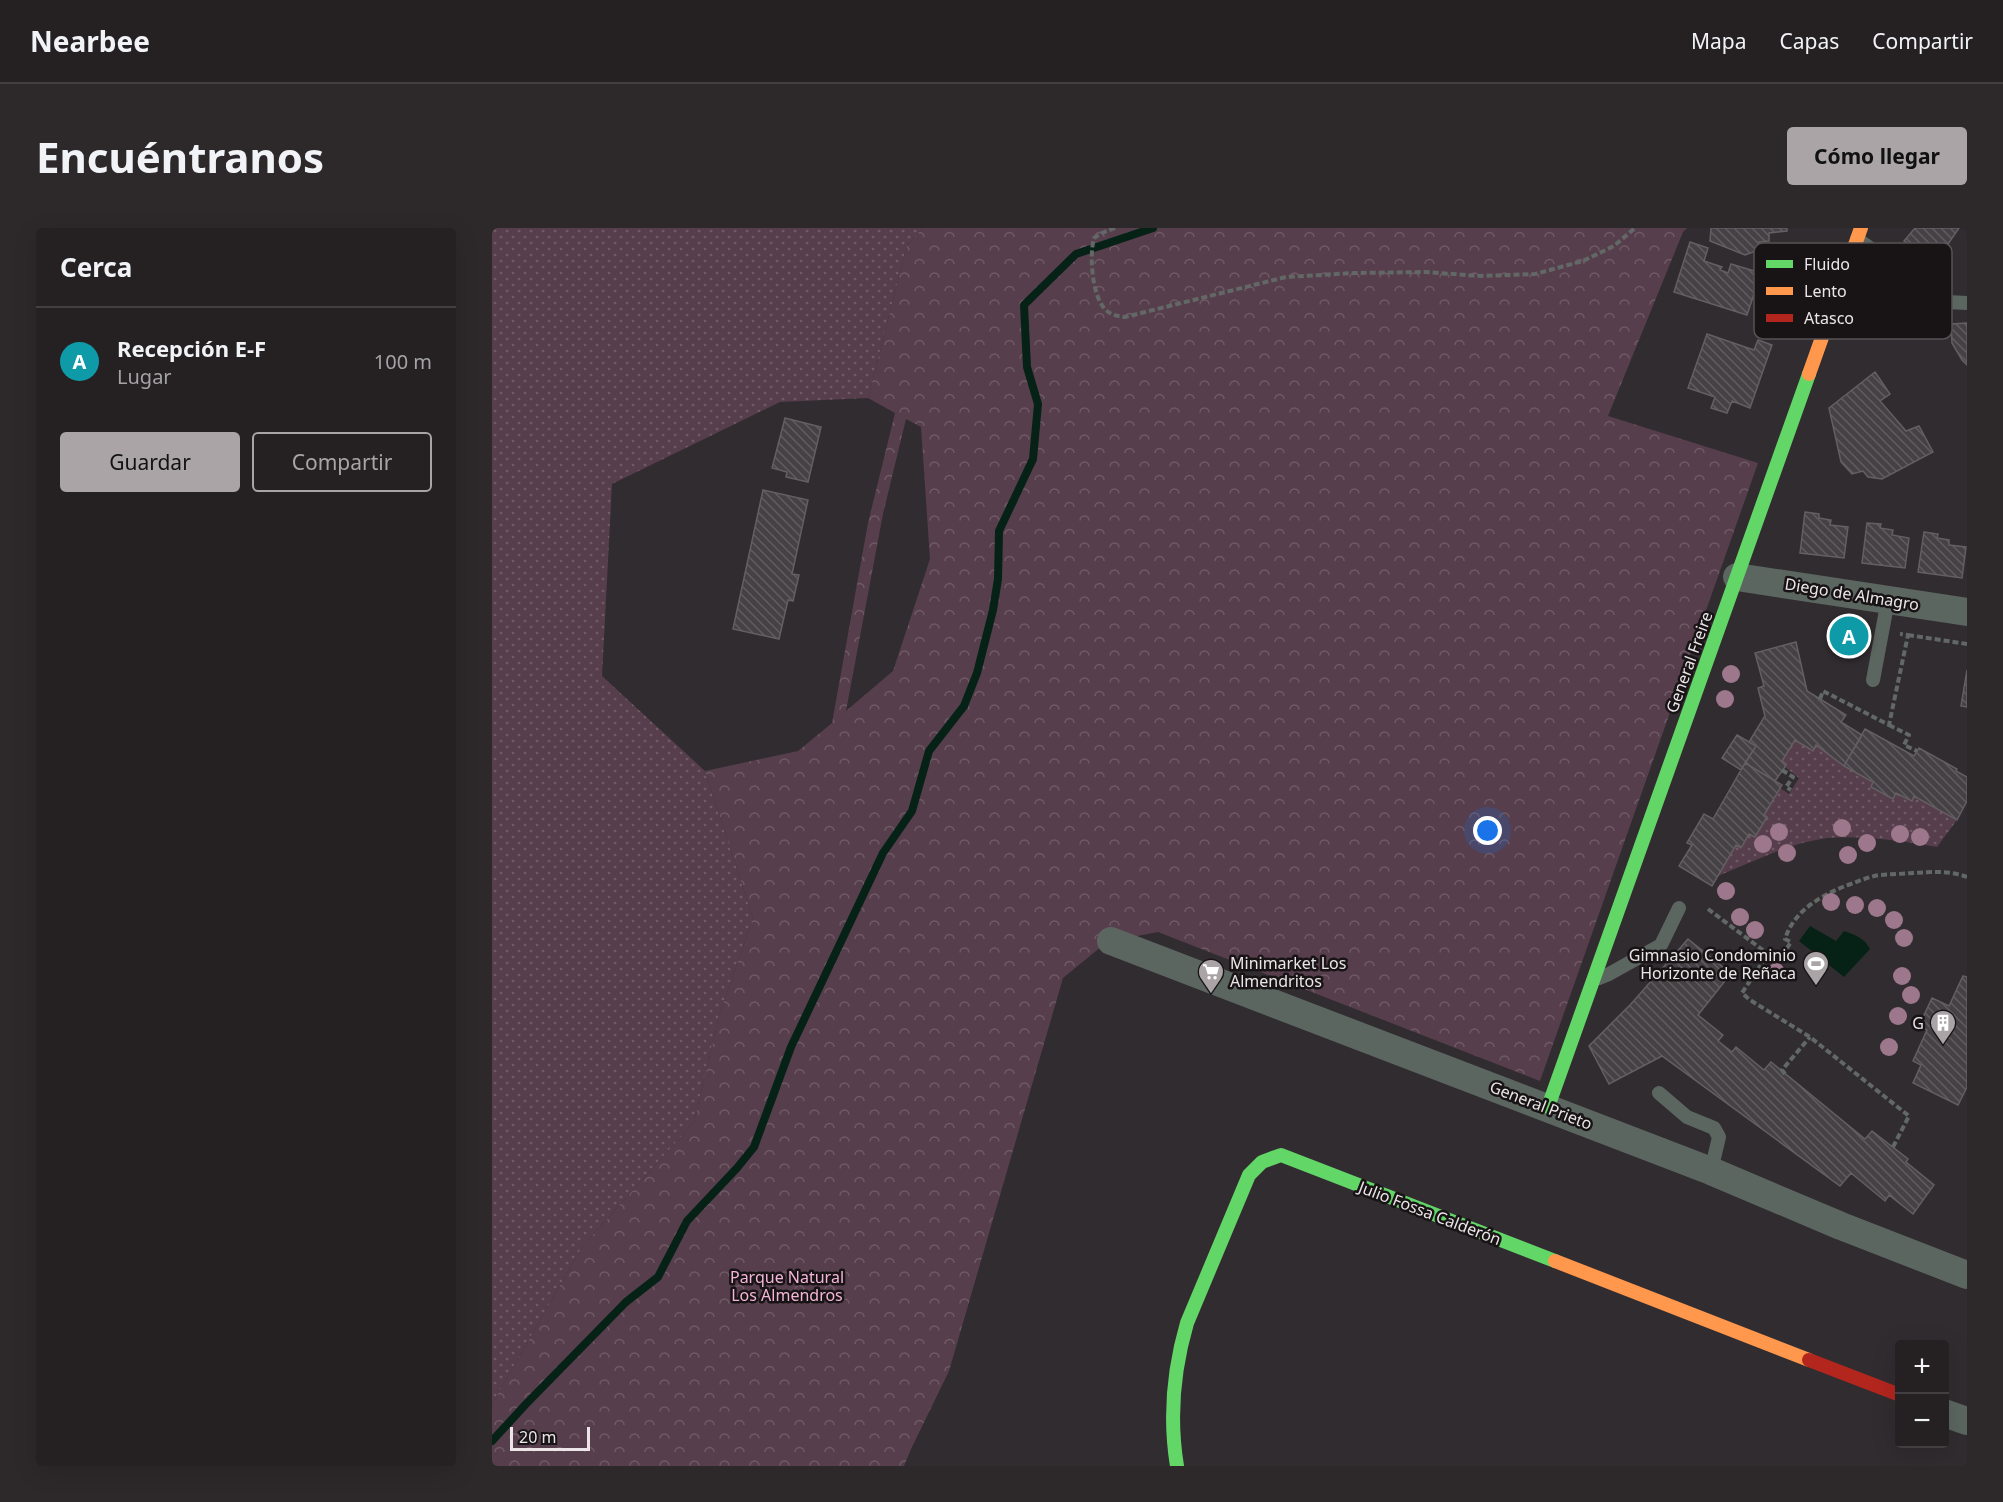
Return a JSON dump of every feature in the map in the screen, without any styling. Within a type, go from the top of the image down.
[{"type":"street","name":"General Freire","points":[[1548,1107],[1821,339]]},
{"type":"street","name":"Diego de Almagro","points":[[1737,577],[1967,612]]},
{"type":"street","name":"General Prieto","points":[[1111,941],[1548,1107],[1967,1275]]},
{"type":"street","name":"Julio Fossa Calderón","points":[[1177,1466],[1171,1423],[1171,1399],[1174,1373],[1187,1323],[1250,1175],[1262,1162],[1281,1155],[1896,1394]]},
{"type":"street","points":[[1949,1415],[1967,1421]]},
{"type":"lane","points":[[1859,233],[1872,243]]},
{"type":"lane","points":[[1952,302],[1967,303]]},
{"type":"lane","points":[[1873,680],[1888,600]]},
{"type":"lane","points":[[1594,980],[1661,945],[1679,908]]},
{"type":"lane","points":[[1659,1093],[1687,1117],[1714,1128],[1719,1137],[1711,1171]]},
{"type":"path","points":[[1115,228],[1094,238],[1090,260],[1100,303],[1113,316],[1125,317],[1286,277],[1425,272],[1480,276],[1535,274],[1583,261],[1614,246],[1635,228]]},
{"type":"path","points":[[1908,635],[1967,644]]},
{"type":"path","points":[[1889,725],[1908,735],[1904,745],[1917,751]]},
{"type":"path","points":[[1782,771],[1793,777],[1786,787],[1791,790]]},
{"type":"path","points":[[1708,909],[1767,954],[1780,959],[1791,942],[1785,939],[1788,931],[1810,904],[1862,879],[1880,875],[1939,871],[1967,877]]},
{"type":"path","points":[[1767,954],[1742,993],[1810,1037],[1909,1116],[1893,1147]]},
{"type":"path","points":[[1785,1074],[1782,1070],[1810,1037]]},
{"type":"green space","points":[[492,228],[923,228],[907,245],[868,398],[780,402],[612,484],[602,676],[705,771],[753,918],[719,1016],[694,1122],[582,1247],[492,1404]]},
{"type":"green space","name":"Parque Natural Los Almendros","points":[[923,228],[1687,228],[1683,232],[1608,416],[1758,463],[1540,1081],[1158,932],[1111,941],[1063,978],[949,1371],[904,1466],[492,1466],[492,1404],[582,1247],[694,1122],[719,1016],[753,918],[705,771],[798,751],[832,723],[868,523],[895,413],[868,398],[907,245]],"holes":[[[906,419],[921,427],[930,559],[893,671],[846,711],[883,514]]]},
{"type":"green space","points":[[1795,740],[1812,750],[1816,745],[1844,766],[1873,782],[1871,787],[1893,799],[1896,793],[1911,801],[1914,796],[1957,820],[1937,847],[1882,839],[1827,838],[1785,849],[1718,876],[1736,845],[1741,848],[1749,834],[1755,837],[1767,817],[1764,815],[1780,788],[1789,794],[1799,778],[1785,767],[1786,764],[1782,761]]},
{"type":"shaded area","points":[[1810,926],[1836,941],[1844,931],[1852,934],[1870,949],[1844,977],[1799,941]]},
{"type":"building","points":[[1711,228],[1787,228],[1787,231],[1769,233],[1769,241],[1754,243],[1754,252],[1745,255],[1710,241]]},
{"type":"building","points":[[1915,228],[1959,228],[1949,243],[1907,243],[1904,241]]},
{"type":"building","points":[[1690,242],[1708,248],[1704,261],[1722,267],[1720,270],[1728,273],[1731,264],[1754,271],[1754,294],[1747,315],[1674,292]]},
{"type":"building","points":[[1967,323],[1967,365],[1952,343],[1952,324]]},
{"type":"building","points":[[1707,334],[1754,350],[1758,340],[1772,345],[1750,408],[1732,401],[1727,413],[1711,408],[1715,397],[1688,388]]},
{"type":"building","points":[[1875,372],[1890,394],[1880,401],[1906,431],[1919,426],[1933,452],[1882,479],[1868,477],[1863,471],[1852,474],[1841,462],[1829,408]]},
{"type":"building","points":[[785,418],[821,427],[808,482],[786,477],[787,472],[772,468]]},
{"type":"building","points":[[763,490],[808,500],[792,574],[799,575],[793,601],[788,600],[779,639],[733,629]]},
{"type":"building","points":[[1805,512],[1819,514],[1819,518],[1831,520],[1830,525],[1848,527],[1844,558],[1800,553]]},
{"type":"building","points":[[1867,523],[1881,524],[1880,528],[1893,530],[1892,535],[1909,538],[1905,568],[1862,563]]},
{"type":"building","points":[[1924,532],[1938,534],[1937,538],[1949,540],[1949,545],[1966,547],[1962,578],[1918,572]]},
{"type":"building","points":[[1842,619],[1860,622],[1856,646],[1838,644]]},
{"type":"building","points":[[1796,642],[1807,691],[1846,715],[1841,722],[1862,735],[1844,766],[1816,745],[1813,751],[1795,740],[1782,761],[1786,764],[1785,767],[1775,781],[1745,763],[1756,746],[1749,742],[1765,716],[1758,688],[1764,686],[1755,653]]},
{"type":"building","points":[[1967,670],[1967,707],[1961,706]]},
{"type":"building","points":[[1865,729],[1914,756],[1919,748],[1967,777],[1967,801],[1957,820],[1914,796],[1912,801],[1896,793],[1893,799],[1871,787],[1873,782],[1844,766]]},
{"type":"building","points":[[1737,735],[1756,746],[1741,770],[1722,758]]},
{"type":"building","points":[[1745,763],[1782,785],[1764,815],[1767,817],[1755,837],[1749,834],[1741,848],[1736,845],[1712,886],[1679,866],[1692,845],[1687,843],[1704,814],[1713,819]]},
{"type":"building","points":[[1688,939],[1724,968],[1718,976],[1725,981],[1698,1015],[1723,1035],[1718,1041],[1732,1052],[1736,1047],[1764,1070],[1771,1062],[1865,1139],[1872,1131],[1908,1159],[1906,1162],[1934,1185],[1913,1214],[1889,1195],[1885,1201],[1851,1173],[1840,1186],[1662,1056],[1609,1084],[1589,1046],[1631,1004]]},
{"type":"building","name":"G","points":[[1963,976],[1967,977],[1967,1087],[1958,1105],[1913,1083],[1921,1065],[1913,1061],[1927,1030],[1919,1026],[1932,998],[1949,1006]]},
{"type":"waterway","points":[[492,1441],[626,1302],[658,1277],[687,1221],[754,1147],[791,1047],[883,853],[912,811],[929,751],[964,706],[977,673],[993,610],[998,579],[999,531],[1033,459],[1038,404],[1027,367],[1024,305],[1076,254],[1153,228]]},
{"type":"traffic: fast","points":[[1548,1107],[1809,374]]},
{"type":"traffic: fast","points":[[1177,1466],[1173,1430],[1174,1394],[1178,1359],[1187,1323],[1249,1175],[1262,1162],[1281,1155],[1555,1261]]},
{"type":"traffic: slow","points":[[1856,243],[1861,228]]},
{"type":"traffic: slow","points":[[1809,374],[1821,339]]},
{"type":"traffic: slow","points":[[1555,1261],[1809,1360]]},
{"type":"traffic: jam","points":[[1809,1360],[1897,1394]]},
{"type":"place","name":"Recepción E-F","points":[[1849,636]]},
{"type":"place","name":"Gimnasio Condominio Horizonte de Reñaca","points":[[1816,987]]},
{"type":"place","name":"Minimarket Los Almendritos","points":[[1211,995]]},
{"type":"place","name":"G","points":[[1943,1046]]}]
